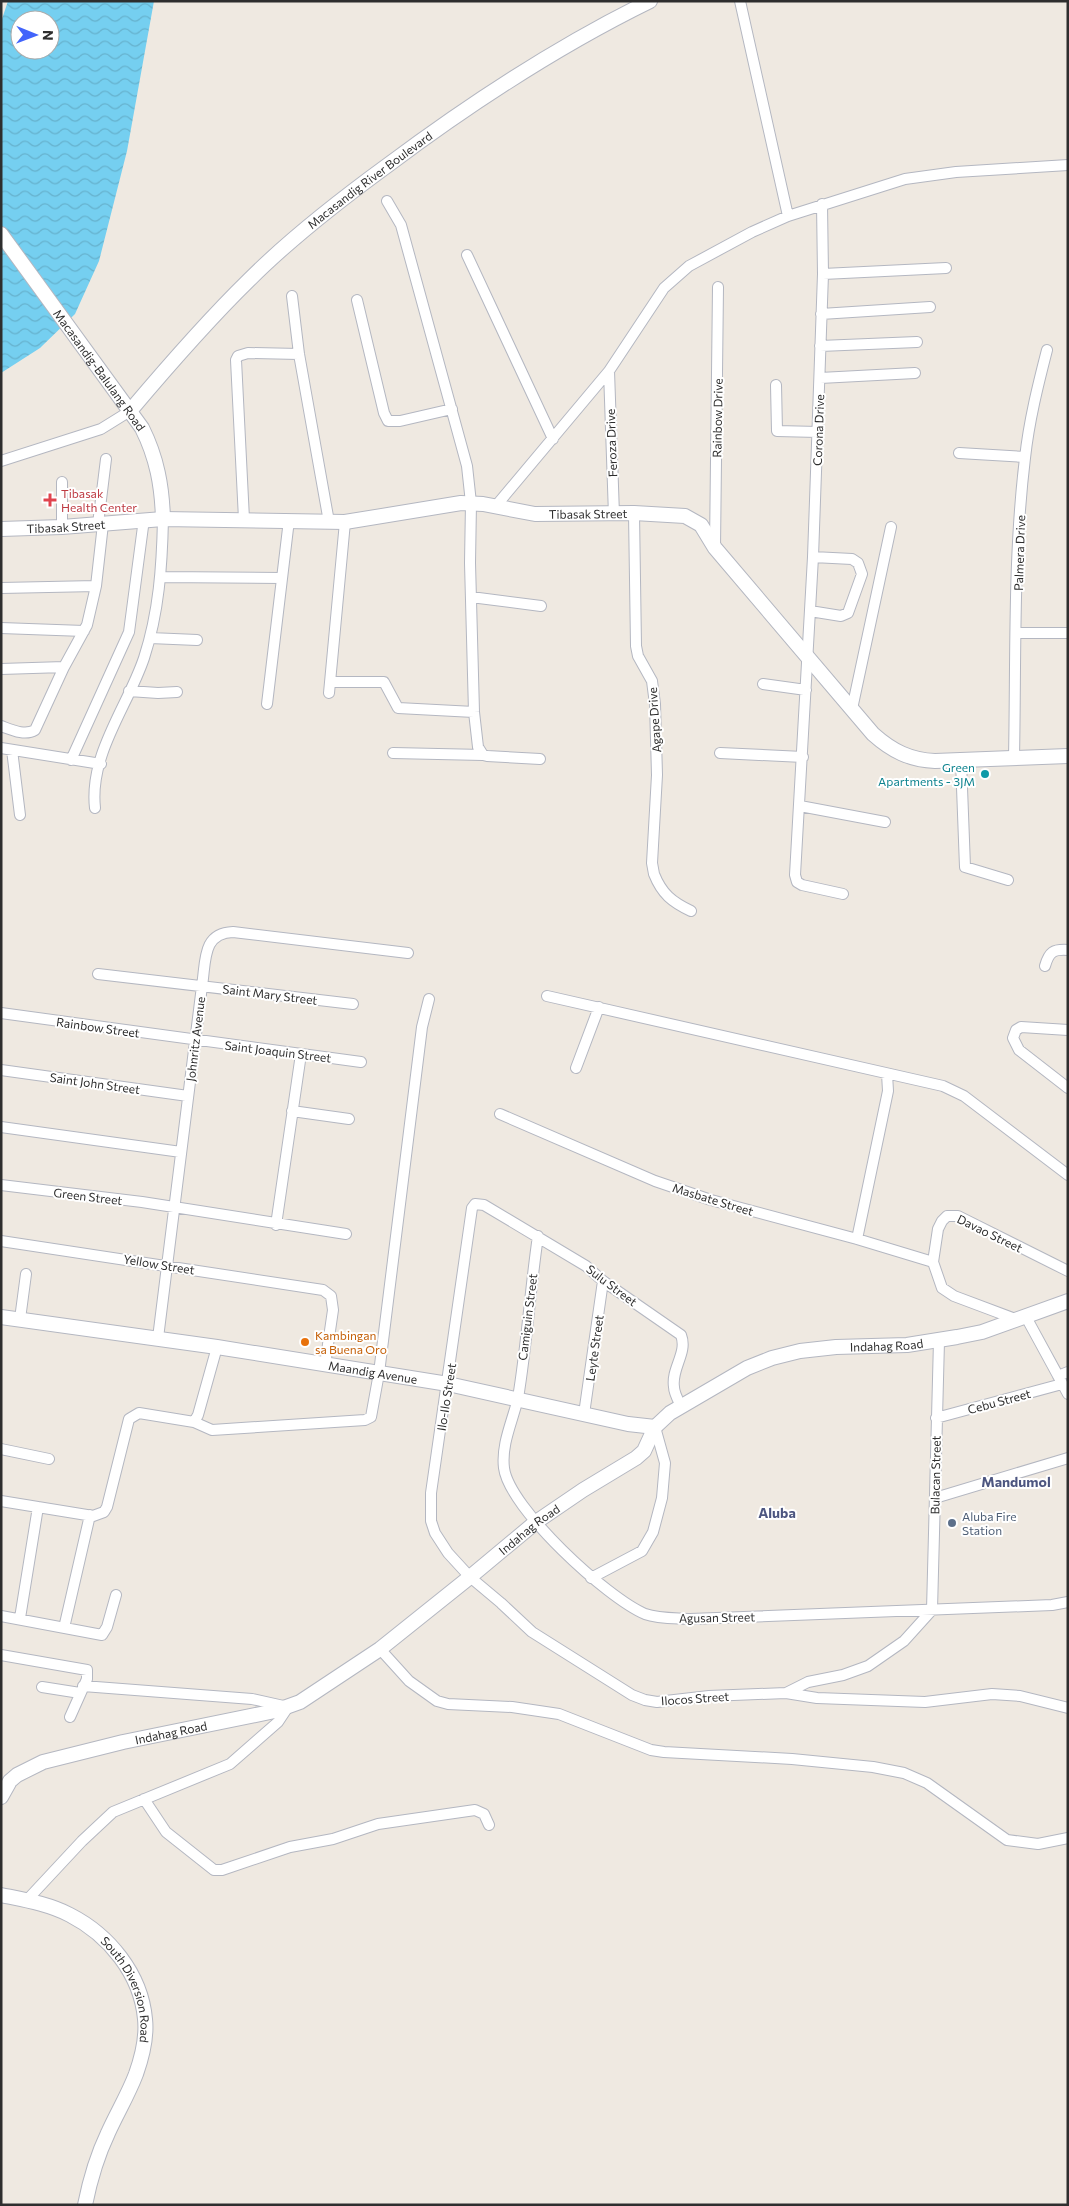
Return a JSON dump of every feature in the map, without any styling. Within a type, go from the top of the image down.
[{"type":"street","name":"Macasandig River Boulevard","points":[[130,411],[190,342],[250,279],[329,209],[418,142],[489,94],[595,30],[650,1]]},
{"type":"street","points":[[740,1],[788,216]]},
{"type":"street","points":[[495,506],[609,371],[664,288],[678,275],[752,232],[788,216],[822,204],[924,175],[1068,165]]},
{"type":"street","points":[[387,201],[401,225],[415,282],[441,363],[467,466],[471,503],[474,712],[478,746],[483,755]]},
{"type":"street","name":"Corona Drive","points":[[822,204],[823,274],[809,656],[795,865],[797,882],[843,894]]},
{"type":"street","name":"Macasandig-Balulang Road","points":[[1,234],[142,428],[155,457],[161,487],[163,518]]},
{"type":"street","points":[[467,255],[553,439]]},
{"type":"street","points":[[823,274],[946,268]]},
{"type":"street","name":"Rainbow Drive","points":[[715,548],[718,287]]},
{"type":"street","points":[[292,296],[299,354],[329,522]]},
{"type":"street","points":[[357,300],[384,413],[388,421],[400,421],[452,409]]},
{"type":"street","points":[[821,314],[930,307]]},
{"type":"street","points":[[820,346],[917,342]]},
{"type":"street","name":"Palmera Drive","points":[[1014,758],[1020,525],[1025,457],[1034,404],[1047,350]]},
{"type":"street","points":[[244,519],[236,360],[238,356],[248,353],[299,354]]},
{"type":"street","name":"Feroza Drive","points":[[609,371],[614,514]]},
{"type":"street","points":[[820,378],[915,373]]},
{"type":"street","points":[[776,385],[777,432],[818,432]]},
{"type":"street","points":[[1,461],[101,429],[130,411]]},
{"type":"street","points":[[959,453],[1025,457]]},
{"type":"street","points":[[1,726],[21,732],[31,733],[35,730],[64,667],[84,631],[96,586],[106,459]]},
{"type":"street","points":[[62,482],[62,527]]},
{"type":"street","name":"Tibasak Street","points":[[1,529],[62,527],[163,518],[345,522],[382,517],[446,504],[471,503],[535,514],[672,514],[691,518],[701,525],[715,548],[809,656],[852,709],[883,743],[900,754],[922,760],[961,761],[1068,756]]},
{"type":"street","name":"Agape Drive","points":[[634,514],[636,646],[638,656],[652,681],[657,729],[654,874],[664,894],[674,903],[691,911]]},
{"type":"street","points":[[95,808],[93,796],[100,764],[113,725],[143,661],[156,613],[163,518]]},
{"type":"street","points":[[71,760],[129,632],[144,519]]},
{"type":"street","points":[[268,704],[289,520]]},
{"type":"street","points":[[329,693],[345,522]]},
{"type":"street","points":[[852,709],[891,528]]},
{"type":"street","points":[[810,611],[842,616],[848,613],[862,574],[858,563],[852,559],[813,557]]},
{"type":"street","points":[[160,577],[282,578]]},
{"type":"street","points":[[1,588],[96,586]]},
{"type":"street","points":[[471,597],[541,606]]},
{"type":"street","points":[[1,628],[84,631]]},
{"type":"street","points":[[1017,632],[1068,633]]},
{"type":"street","points":[[150,638],[197,640]]},
{"type":"street","points":[[1,669],[64,667]]},
{"type":"street","points":[[330,682],[381,681],[388,686],[398,708],[474,712]]},
{"type":"street","points":[[763,684],[806,690]]},
{"type":"street","points":[[129,691],[177,692]]},
{"type":"street","points":[[1,748],[100,764]]},
{"type":"street","points":[[12,750],[20,815]]},
{"type":"street","points":[[393,753],[483,755],[540,759]]},
{"type":"street","points":[[720,753],[803,757]]},
{"type":"street","points":[[961,761],[965,867],[1008,880]]},
{"type":"street","points":[[800,806],[885,822]]},
{"type":"street","name":"Johnritz Avenue","points":[[158,1338],[202,986],[209,946],[214,936],[223,932],[408,953]]},
{"type":"street","points":[[1045,966],[1049,954],[1053,951],[1068,950]]},
{"type":"street","name":"Saint Mary Street","points":[[98,974],[353,1004]]},
{"type":"street","points":[[547,996],[942,1086],[964,1096],[1068,1175]]},
{"type":"street","points":[[1,1500],[98,1515],[107,1507],[126,1425],[133,1416],[139,1414],[194,1422],[212,1430],[365,1420],[372,1415],[379,1373],[422,1027],[429,999]]},
{"type":"street","points":[[576,1068],[599,1007]]},
{"type":"street","name":"Rainbow Street","points":[[1,1013],[195,1041]]},
{"type":"street","points":[[1068,1030],[1021,1027],[1016,1030],[1014,1038],[1019,1050],[1068,1088]]},
{"type":"street","name":"Saint Joaquin Street","points":[[195,1041],[361,1062]]},
{"type":"street","points":[[276,1225],[301,1054]]},
{"type":"street","name":"Saint John Street","points":[[1,1070],[188,1096]]},
{"type":"street","points":[[857,1239],[888,1090],[887,1074]]},
{"type":"street","points":[[292,1111],[350,1119]]},
{"type":"street","name":"Masbate Street","points":[[500,1114],[655,1181],[748,1211],[857,1239],[933,1262]]},
{"type":"street","points":[[1,1127],[181,1152]]},
{"type":"street","name":"Green Street","points":[[1,1184],[346,1234]]},
{"type":"street","name":"Sulu Street","points":[[475,1204],[484,1205],[586,1266],[603,1282],[681,1335],[683,1350],[674,1372],[673,1386],[681,1406]]},
{"type":"street","name":"Ilo-Ilo Street","points":[[470,1577],[440,1542],[431,1521],[431,1493],[472,1208],[475,1204]]},
{"type":"street","name":"Davao Street","points":[[1022,1318],[946,1291],[939,1282],[933,1262],[938,1229],[942,1221],[952,1215],[1068,1271]]},
{"type":"street","name":"Camiguin Street","points":[[518,1398],[538,1236]]},
{"type":"street","name":"Yellow Street","points":[[1,1241],[166,1265],[328,1292],[333,1302],[326,1365]]},
{"type":"street","points":[[20,1319],[26,1274]]},
{"type":"street","name":"Leyte Street","points":[[584,1414],[603,1282]]},
{"type":"street","name":"Indahag Road","points":[[1,1797],[10,1781],[28,1768],[43,1762],[123,1742],[288,1708],[380,1649],[536,1522],[583,1490],[636,1458],[644,1451],[655,1427],[681,1406],[747,1368],[772,1358],[836,1347],[907,1345],[939,1341],[982,1332],[1068,1301]]},
{"type":"street","name":"Maandig Avenue","points":[[1,1317],[158,1338],[448,1384],[584,1414],[655,1427]]},
{"type":"street","points":[[1022,1318],[1063,1378],[1068,1394]]},
{"type":"street","name":"Bulacan Street","points":[[932,1610],[939,1341]]},
{"type":"street","points":[[194,1422],[198,1415],[217,1347]]},
{"type":"street","name":"Cebu Street","points":[[936,1418],[1063,1378]]},
{"type":"street","name":"Agusan Street","points":[[518,1398],[505,1449],[505,1475],[513,1494],[536,1522],[592,1578],[647,1615],[667,1618],[932,1610],[1052,1605],[1068,1602]]},
{"type":"street","points":[[592,1578],[642,1551],[653,1532],[662,1498],[665,1462],[655,1427]]},
{"type":"street","points":[[1,1449],[49,1459]]},
{"type":"street","points":[[935,1498],[1068,1458]]},
{"type":"street","points":[[20,1618],[38,1507]]},
{"type":"street","points":[[64,1628],[90,1515]]},
{"type":"street","name":"Ilocos Street","points":[[470,1577],[502,1603],[532,1632],[632,1695],[657,1702],[709,1696],[786,1693],[808,1682],[843,1675],[868,1666],[904,1641],[932,1610]]},
{"type":"street","points":[[1,1616],[20,1618],[102,1635],[107,1627],[116,1595]]},
{"type":"street","points":[[380,1649],[410,1681],[427,1695],[448,1704],[512,1707],[559,1714],[651,1750],[664,1752],[801,1760],[873,1767],[904,1773],[927,1783],[1007,1840],[1038,1844],[1068,1838]]},
{"type":"street","points":[[1,1655],[86,1670],[88,1677],[70,1717]]},
{"type":"street","points":[[26,1900],[106,1818],[120,1808],[230,1764],[278,1722],[288,1708],[252,1699],[42,1687]]},
{"type":"street","points":[[786,1693],[827,1698],[916,1702],[992,1694],[1020,1696],[1068,1708]]},
{"type":"street","points":[[144,1799],[166,1832],[214,1870],[222,1870],[290,1847],[334,1839],[378,1824],[475,1810],[484,1814],[489,1825]]},
{"type":"street","name":"South Diversion Road","points":[[1,1894],[26,1900],[70,1915],[102,1936],[119,1953],[132,1977],[146,2018],[145,2038],[135,2075],[107,2134],[91,2175],[85,2205]]},
{"type":"water","points":[[8,1],[154,1],[127,151],[99,261],[75,314],[40,348],[1,373],[1,22]]},
{"type":"place","name":"Tibasak Health Center","points":[[50,500]]},
{"type":"place","name":"Green Apartments - 3JM","points":[[985,774]]},
{"type":"place","name":"Kambingan sa Buena Oro","points":[[305,1342]]},
{"type":"place","name":"Aluba Fire Station","points":[[952,1523]]},
{"type":"district","name":"Mandumol","points":[[1016,1481]]},
{"type":"district","name":"Aluba","points":[[777,1512]]}]
